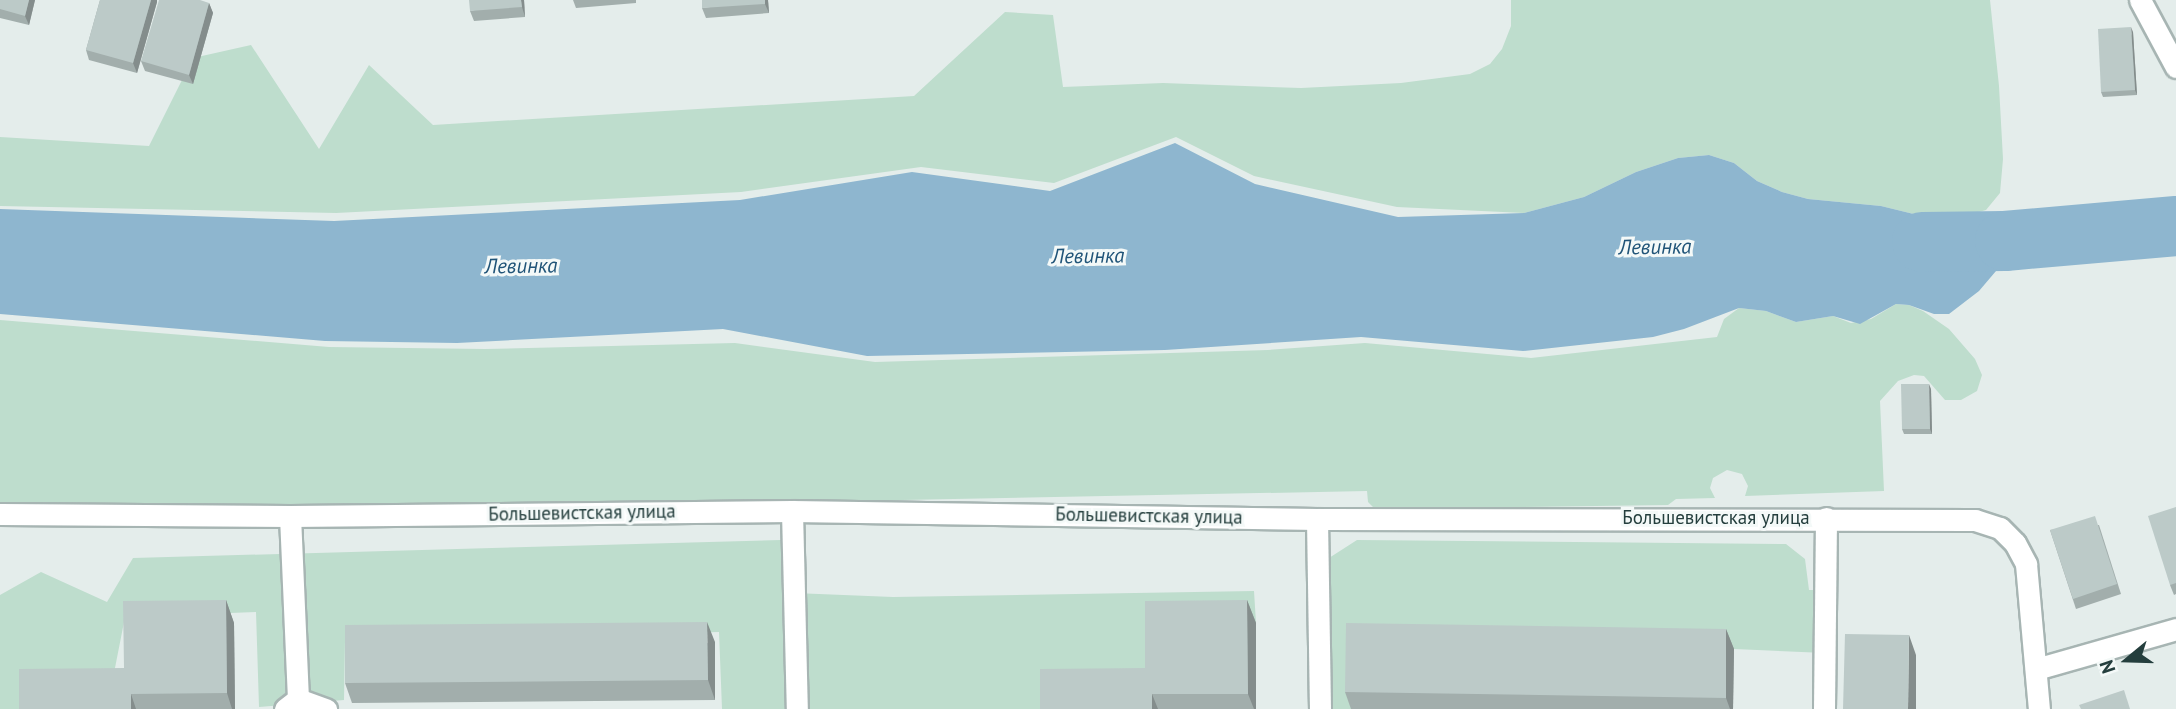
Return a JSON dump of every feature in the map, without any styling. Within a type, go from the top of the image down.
[{"type":"street","points":[[2140,0],[2176,67]]},
{"type":"street","points":[[792,511],[797,709]]},
{"type":"street","name":"Большевистская улица","points":[[0,514],[290,516],[792,511],[1317,519],[1975,520],[2000,528],[2015,543],[2026,564],[2039,709]]},
{"type":"street","points":[[290,516],[292,704],[326,709]]},
{"type":"street","points":[[1824,709],[1826,518]]},
{"type":"street","points":[[1317,519],[1320,709]]},
{"type":"street","points":[[2036,669],[2176,629]]},
{"type":"green space","points":[[1511,0],[1990,0],[2003,159],[2000,193],[1986,210],[1961,217],[1934,219],[1881,206],[1808,199],[1782,192],[1757,181],[1734,163],[1709,155],[1678,158],[1636,172],[1584,197],[1524,213],[1397,207],[1254,176],[1176,137],[1054,183],[921,167],[741,192],[336,213],[0,206],[0,137],[149,146],[193,58],[251,45],[319,149],[369,65],[433,125],[914,96],[1005,12],[1053,15],[1063,87],[1163,83],[1301,88],[1401,83],[1470,74],[1490,64],[1502,49],[1511,26]]},
{"type":"green space","points":[[1896,304],[1909,305],[1923,311],[1949,329],[1975,359],[1982,375],[1977,391],[1961,400],[1945,400],[1924,376],[1914,375],[1898,381],[1880,401],[1884,491],[1745,496],[1748,486],[1742,474],[1727,470],[1713,478],[1710,488],[1715,498],[1676,499],[1668,505],[1375,509],[1368,502],[1367,491],[749,503],[0,505],[0,320],[329,347],[485,349],[735,343],[875,362],[1268,350],[1365,343],[1531,358],[1717,337],[1724,319],[1739,308],[1766,311],[1796,322],[1833,316],[1851,323],[1871,319]]},
{"type":"green space","points":[[781,540],[788,709],[722,709],[719,632],[345,641],[344,700],[259,707],[256,612],[125,617],[114,673],[21,709],[0,709],[0,595],[41,572],[107,602],[133,558]]},
{"type":"green space","points":[[1357,540],[1786,544],[1805,559],[1809,590],[1814,590],[1825,653],[1734,649],[1352,709],[1320,709],[1326,571],[1329,558]]},
{"type":"green space","points":[[1254,591],[1256,623],[1153,624],[1153,691],[1048,709],[797,709],[794,593],[893,597]]},
{"type":"water","points":[[1175,143],[1255,184],[1398,217],[1524,213],[1584,197],[1636,172],[1678,158],[1709,155],[1734,163],[1757,181],[1782,192],[1808,199],[1881,206],[1934,219],[1976,219],[1993,226],[2005,241],[1996,271],[1979,291],[1949,314],[1934,314],[1909,305],[1896,304],[1860,324],[1833,316],[1796,322],[1766,311],[1739,308],[1684,329],[1653,337],[1523,351],[1361,337],[1165,350],[867,356],[723,329],[457,343],[325,341],[0,314],[0,209],[334,221],[740,200],[912,172],[1050,191]]},
{"type":"building","points":[[0,0],[29,0],[25,16],[0,9]]},
{"type":"building","points":[[100,0],[151,0],[133,63],[86,50]]},
{"type":"building","points":[[159,0],[200,0],[209,3],[189,75],[141,61]]},
{"type":"building","points":[[469,0],[521,0],[522,7],[470,11]]},
{"type":"building","points":[[702,0],[765,0],[765,4],[702,8]]},
{"type":"building","points":[[2131,27],[2135,90],[2101,92],[2098,29]]},
{"type":"building","points":[[1901,384],[1929,384],[1930,429],[1902,429]]},
{"type":"building","points":[[2176,507],[2176,583],[2170,585],[2148,516]]},
{"type":"building","points":[[2095,516],[2117,584],[2073,599],[2050,530]]},
{"type":"building","points":[[226,600],[227,693],[131,694],[131,709],[19,709],[19,669],[124,668],[123,601]]},
{"type":"building","points":[[1247,600],[1248,694],[1152,694],[1152,709],[1040,709],[1040,669],[1145,668],[1145,601]]},
{"type":"building","points":[[707,622],[708,680],[345,683],[345,625]]},
{"type":"building","points":[[1346,623],[1726,629],[1726,698],[1345,692]]},
{"type":"building","points":[[1845,634],[1909,635],[1908,709],[1843,709]]},
{"type":"building","points":[[2124,690],[2130,709],[2081,709],[2079,705]]},
{"type":"waterway","name":"Левинка","points":[[1922,242],[2005,241],[2176,226]]}]
